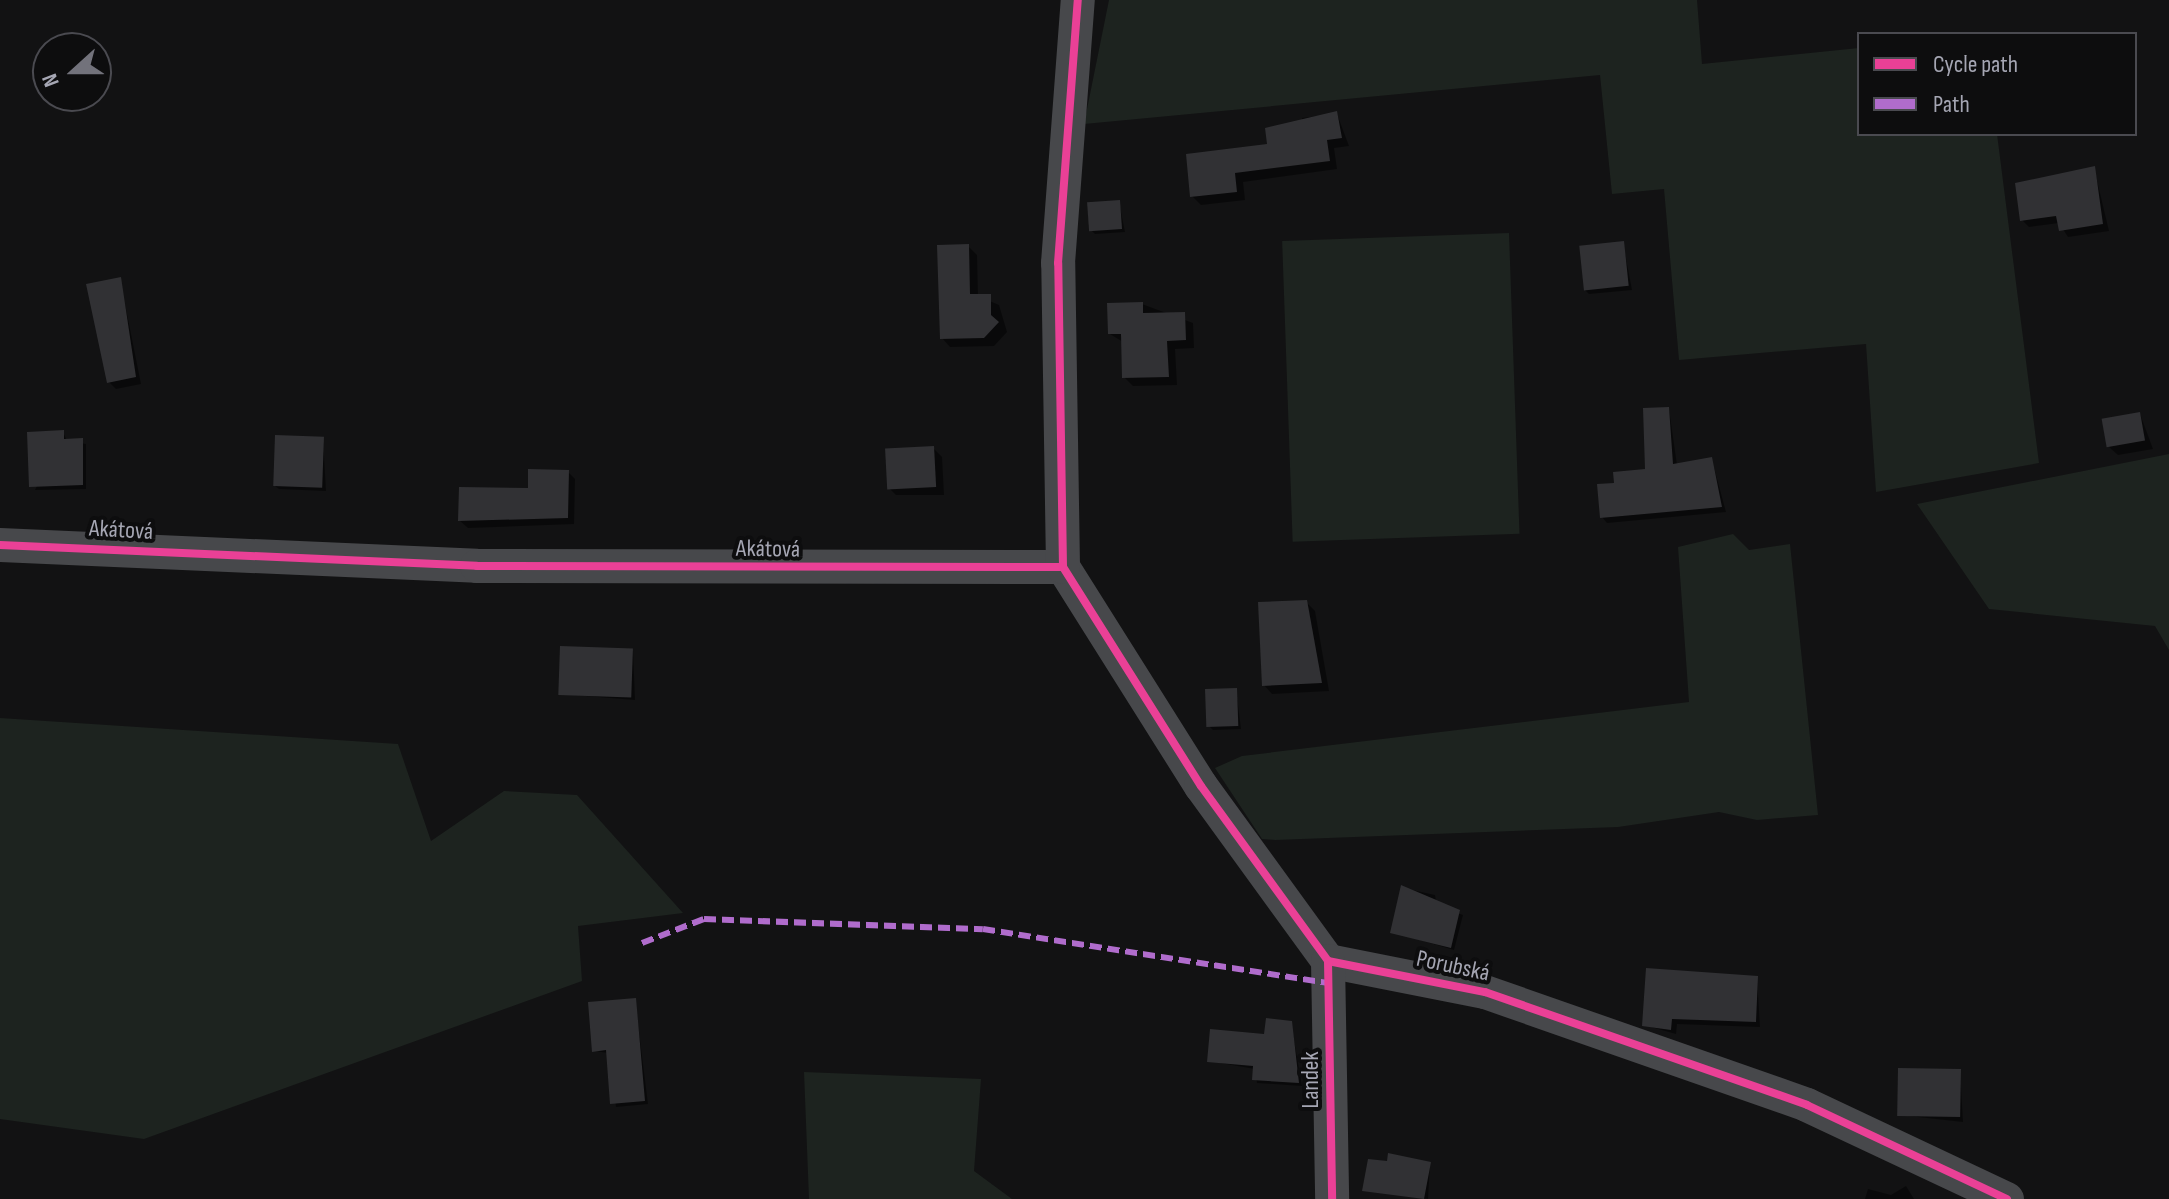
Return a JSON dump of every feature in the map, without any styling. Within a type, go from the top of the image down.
[{"type":"street","points":[[1078,0],[1058,263],[1063,567],[1201,786],[1328,961]]},
{"type":"street","name":"Akátová","points":[[0,545],[477,566],[1063,567]]},
{"type":"street","name":"Landek","points":[[1328,961],[1332,1199]]},
{"type":"street","name":"Porubská","points":[[1328,961],[1485,992],[1807,1105],[2007,1199]]},
{"type":"shaded area","points":[[1109,0],[1697,0],[1702,64],[1857,48],[1857,136],[1997,136],[2039,463],[1876,492],[1866,344],[1679,360],[1664,189],[1612,194],[1600,75],[1084,124]]},
{"type":"shaded area","points":[[1509,233],[1520,534],[1293,542],[1282,241]]},
{"type":"shaded area","points":[[2169,454],[2169,650],[2155,626],[1989,609],[1917,504]]},
{"type":"shaded area","points":[[1733,534],[1749,550],[1790,544],[1818,815],[1757,820],[1719,812],[1618,827],[1262,839],[1215,768],[1242,756],[1689,702],[1678,547]]},
{"type":"shaded area","points":[[0,718],[398,744],[431,841],[504,791],[577,795],[683,913],[578,926],[582,981],[144,1139],[0,1119]]},
{"type":"shaded area","points":[[804,1072],[981,1079],[974,1171],[1012,1199],[809,1199]]},
{"type":"building","points":[[1337,111],[1342,138],[1327,140],[1330,161],[1235,173],[1237,192],[1190,197],[1186,154],[1267,144],[1265,128]]},
{"type":"building","points":[[2095,166],[2103,224],[2059,231],[2056,216],[2020,221],[2015,183]]},
{"type":"building","points":[[1120,200],[1122,229],[1089,231],[1087,202]]},
{"type":"building","points":[[1624,241],[1629,286],[1584,290],[1579,246]]},
{"type":"building","points":[[969,244],[970,294],[991,294],[991,315],[999,322],[984,338],[940,339],[937,245]]},
{"type":"building","points":[[121,277],[136,377],[107,383],[86,284]]},
{"type":"building","points":[[1143,302],[1143,313],[1185,312],[1186,340],[1167,341],[1169,377],[1122,378],[1121,334],[1108,334],[1107,303]]},
{"type":"building","points":[[1669,407],[1673,464],[1712,457],[1722,507],[1600,518],[1597,484],[1614,483],[1613,472],[1645,469],[1643,408]]},
{"type":"building","points":[[2140,412],[2145,441],[2107,447],[2102,419]]},
{"type":"building","points":[[64,430],[64,439],[83,438],[83,485],[29,487],[27,432]]},
{"type":"building","points":[[275,435],[324,437],[322,488],[273,486]]},
{"type":"building","points":[[934,446],[936,487],[887,490],[885,449]]},
{"type":"building","points":[[528,469],[569,470],[568,518],[458,521],[459,487],[528,488]]},
{"type":"building","points":[[1307,600],[1322,683],[1262,686],[1258,602]]},
{"type":"building","points":[[560,646],[633,649],[631,698],[558,695]]},
{"type":"building","points":[[1237,688],[1238,726],[1206,727],[1205,689]]},
{"type":"building","points":[[1401,885],[1460,910],[1451,948],[1390,933]]},
{"type":"building","points":[[1646,968],[1758,976],[1756,1022],[1672,1019],[1671,1030],[1642,1026]]},
{"type":"building","points":[[636,998],[645,1101],[610,1104],[606,1050],[592,1052],[588,1002]]},
{"type":"building","points":[[1266,1018],[1292,1021],[1299,1083],[1252,1080],[1253,1066],[1207,1062],[1210,1029],[1264,1034]]},
{"type":"building","points":[[1898,1068],[1961,1069],[1960,1117],[1897,1116]]},
{"type":"building","points":[[1388,1153],[1431,1162],[1424,1199],[1362,1191],[1368,1159],[1387,1161]]},
{"type":"marked path","points":[[642,943],[704,919],[983,929],[1329,983]]},
{"type":"cycle path","points":[[1063,567],[1058,263],[1078,0]]},
{"type":"cycle path","points":[[0,545],[477,566],[1063,567]]},
{"type":"cycle path","points":[[1063,567],[1201,786],[1328,961],[1485,992],[1807,1105],[2007,1199]]},
{"type":"cycle path","points":[[1328,961],[1332,1199]]}]
